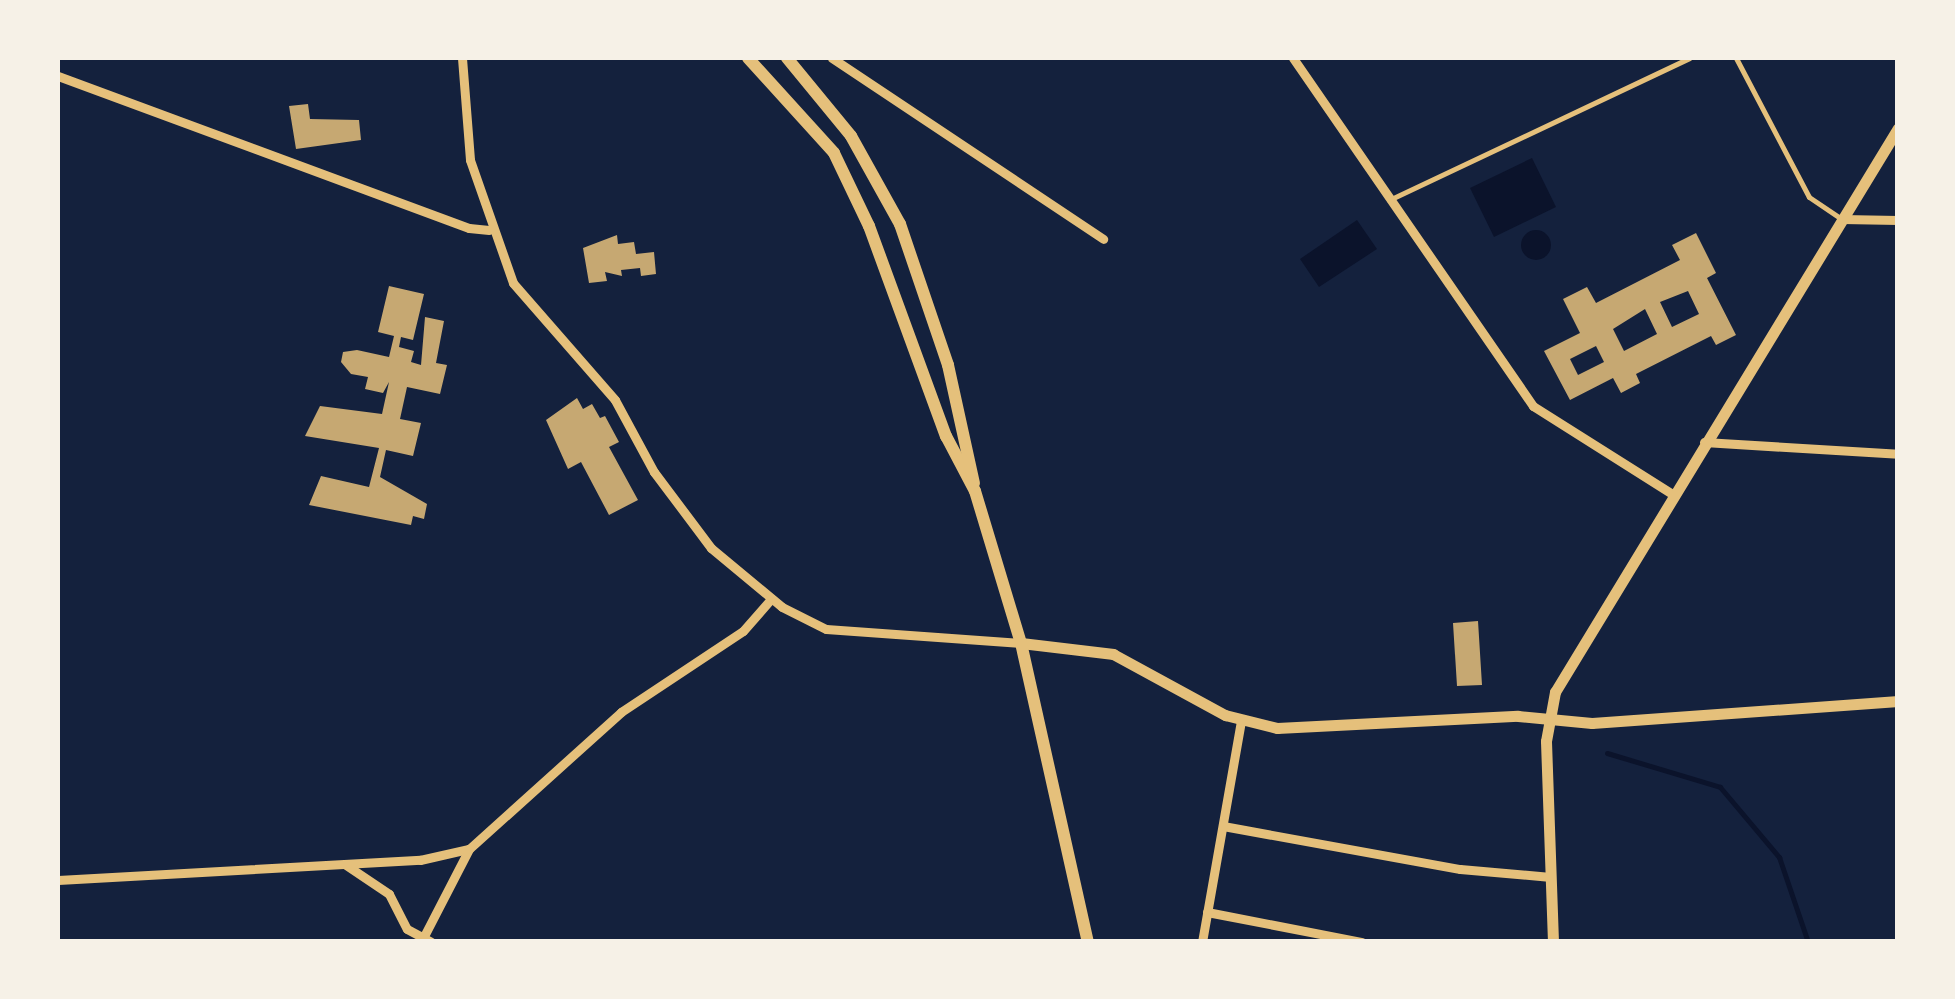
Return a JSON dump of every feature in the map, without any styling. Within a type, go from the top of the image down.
[{"type":"main road","points":[[748,58],[834,153],[886,268],[946,436],[975,490]]},
{"type":"main road","points":[[788,58],[852,136],[900,224],[948,365],[975,490],[1021,643],[1088,942]]},
{"type":"street","points":[[462,58],[464,134],[489,230],[512,282],[615,400],[692,526],[771,599],[810,623],[842,632],[1021,643],[1113,654],[1241,721],[1294,728],[1445,718],[1592,723],[1898,701]]},
{"type":"street","points":[[832,58],[1103,239]]},
{"type":"street","points":[[1293,58],[1532,406],[1672,494]]},
{"type":"street","points":[[58,76],[469,228],[489,230]]},
{"type":"street","points":[[1554,942],[1550,719],[1554,692],[1898,128]]},
{"type":"street","points":[[1842,219],[1898,220]]},
{"type":"street","points":[[1704,442],[1898,454]]},
{"type":"street","points":[[344,863],[389,894],[407,929],[425,940],[468,849],[620,712],[743,631],[771,599]]},
{"type":"street","points":[[1202,942],[1241,721]]},
{"type":"street","points":[[1222,826],[1460,869],[1551,877]]},
{"type":"street","points":[[58,880],[420,860],[468,849]]},
{"type":"street","points":[[1207,912],[1362,942]]},
{"type":"lane","points":[[1390,200],[1689,58]]},
{"type":"lane","points":[[1736,58],[1809,197],[1842,219]]},
{"type":"water","points":[[1532,158],[1556,207],[1494,237],[1470,188]]},
{"type":"water","points":[[1357,220],[1377,249],[1319,287],[1300,259]]},
{"type":"water","points":[[1536,230],[1550,239],[1551,245],[1542,259],[1536,260],[1522,251],[1521,245],[1530,231]]},
{"type":"building","points":[[308,104],[310,119],[359,120],[361,140],[296,149],[289,106]]},
{"type":"building","points":[[1696,233],[1716,273],[1707,278],[1736,335],[1716,345],[1711,336],[1636,374],[1640,383],[1621,393],[1613,378],[1570,400],[1544,351],[1580,333],[1563,299],[1587,287],[1596,303],[1680,260],[1672,245]],"holes":[[[1688,291],[1699,314],[1672,327],[1660,302]],[[1645,309],[1657,334],[1624,351],[1613,329]],[[1596,346],[1604,362],[1578,375],[1570,359]]]},
{"type":"building","points":[[617,235],[618,244],[634,242],[636,254],[654,252],[656,274],[641,276],[640,268],[621,270],[622,276],[605,272],[607,281],[589,283],[583,248]]},
{"type":"building","points":[[389,286],[424,294],[413,340],[401,337],[399,347],[414,351],[411,362],[421,365],[425,317],[444,321],[436,363],[447,365],[440,394],[407,387],[400,419],[421,423],[413,456],[386,450],[380,477],[427,504],[424,519],[413,516],[411,525],[309,505],[321,476],[369,487],[379,448],[305,436],[320,406],[382,414],[389,382],[383,393],[365,389],[368,377],[351,374],[341,362],[343,352],[357,350],[389,357],[394,336],[378,332]]},
{"type":"building","points":[[577,398],[583,409],[592,404],[600,418],[605,416],[619,442],[609,447],[638,500],[609,515],[581,462],[568,469],[546,420]]},
{"type":"building","points":[[1478,621],[1482,685],[1457,686],[1453,623]]},
{"type":"waterway","points":[[1607,753],[1720,787],[1779,857],[1808,942]]}]
